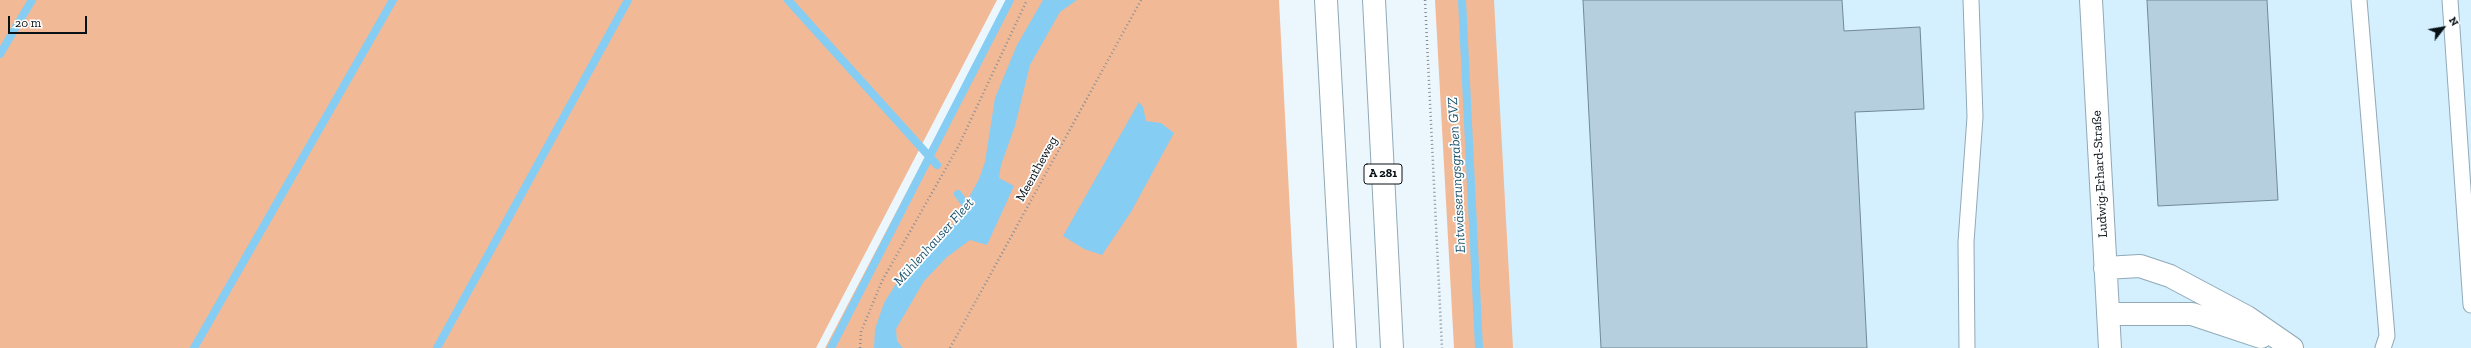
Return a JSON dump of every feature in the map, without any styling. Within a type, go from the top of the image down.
[{"type":"main road","points":[[1326,0],[1345,348]]},
{"type":"main road","name":"A 281","points":[[1374,0],[1392,348]]},
{"type":"main road","name":"Ludwig-Erhard-Straße","points":[[2091,0],[2110,348]]},
{"type":"main road","points":[[2105,268],[2140,266],[2170,276],[2247,317],[2290,347]]},
{"type":"main road","points":[[2108,314],[2192,314],[2290,347]]},
{"type":"lane","points":[[1967,348],[1966,242],[1975,117],[1971,0]]},
{"type":"lane","points":[[2359,0],[2387,336],[2383,348]]},
{"type":"lane","points":[[2450,0],[2471,305]]},
{"type":"path","points":[[860,348],[860,332],[882,281],[959,145],[1027,0]]},
{"type":"path","name":"Meentheweg","points":[[950,348],[1141,0]]},
{"type":"path","points":[[1425,0],[1442,348]]},
{"type":"shaded area","points":[[0,0],[997,0],[816,348],[0,348]]},
{"type":"shaded area","points":[[1007,0],[1279,0],[1297,348],[825,348]]},
{"type":"shaded area","points":[[1435,0],[1494,0],[1513,348],[1454,348]]},
{"type":"shaded area","points":[[1493,0],[2471,0],[2471,348],[1512,348]]},
{"type":"water","name":"Mühlenhauser Fleet","points":[[1043,0],[1077,0],[1060,12],[1030,65],[1015,126],[1001,165],[999,178],[1014,186],[987,245],[970,240],[947,257],[924,281],[896,329],[897,341],[903,348],[874,348],[875,329],[884,303],[902,274],[927,245],[955,223],[979,179],[985,162],[995,98],[1017,45]]},
{"type":"water","points":[[1139,102],[1143,107],[1146,121],[1161,123],[1174,133],[1131,212],[1102,255],[1084,249],[1063,236]]},
{"type":"building","points":[[1583,0],[1842,0],[1844,31],[1920,27],[1924,109],[1855,112],[1867,348],[1601,348]]},
{"type":"building","points":[[2147,0],[2267,0],[2278,200],[2158,206]]},
{"type":"waterway","points":[[0,54],[32,0]]},
{"type":"waterway","points":[[194,348],[393,0]]},
{"type":"waterway","points":[[437,348],[628,0]]},
{"type":"waterway","points":[[788,0],[937,165]]},
{"type":"waterway","points":[[831,348],[1010,0]]},
{"type":"waterway","name":"Entwässerungsgraben GVZ","points":[[1462,0],[1479,348]]},
{"type":"waterway","name":"Mühlenhauser Fleet","points":[[958,194],[971,212]]}]
